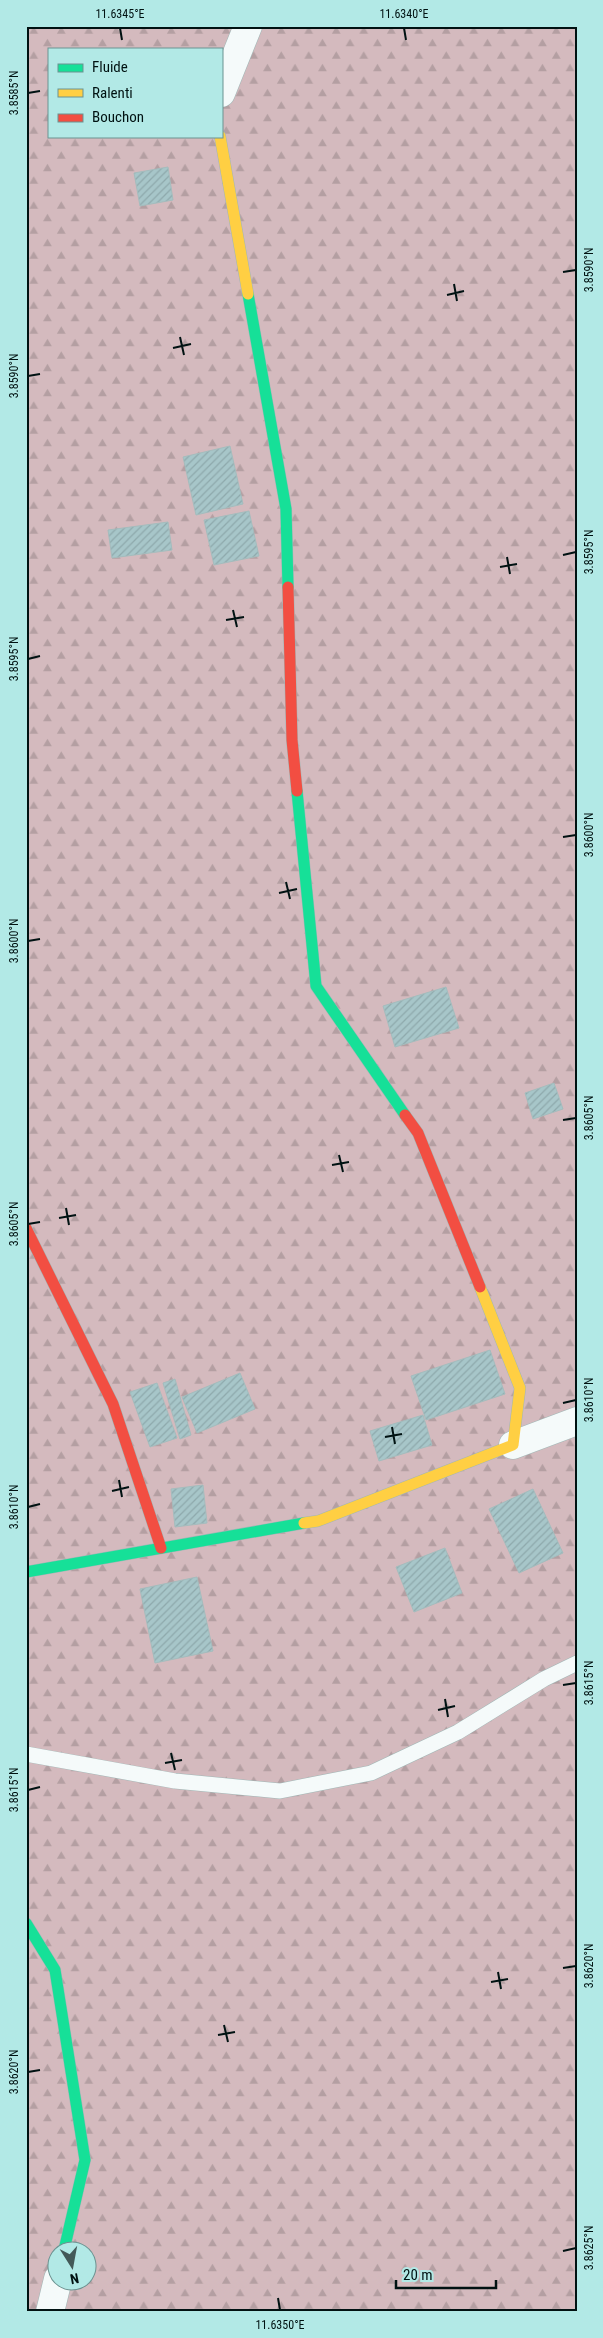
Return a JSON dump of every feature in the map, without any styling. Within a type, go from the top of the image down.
[{"type":"street","points":[[222,91],[248,26]]},
{"type":"street","points":[[220,138],[286,508],[292,740],[316,986],[418,1133],[520,1388],[513,1445]]},
{"type":"street","points":[[26,1228],[113,1404],[161,1548]]},
{"type":"street","points":[[26,1572],[318,1521],[577,1421]]},
{"type":"street","points":[[26,1924],[55,1970],[85,2160],[66,2240]]},
{"type":"street","points":[[50,2312],[55,2290]]},
{"type":"lane","points":[[26,1754],[175,1781],[280,1791],[371,1773],[458,1732],[544,1679],[577,1663]]},
{"type":"green space","points":[[26,26],[577,26],[577,2312],[26,2312]]},
{"type":"building","points":[[168,167],[173,200],[140,206],[134,173]]},
{"type":"building","points":[[230,446],[243,504],[196,515],[183,457]]},
{"type":"building","points":[[249,511],[259,556],[214,565],[204,520]]},
{"type":"building","points":[[168,522],[172,550],[112,558],[108,530]]},
{"type":"building","points":[[446,987],[459,1028],[395,1047],[383,1006]]},
{"type":"building","points":[[554,1083],[563,1109],[533,1119],[525,1093]]},
{"type":"building","points":[[490,1350],[505,1394],[426,1420],[411,1376]]},
{"type":"building","points":[[240,1373],[255,1409],[197,1433],[182,1397]]},
{"type":"building","points":[[175,1379],[191,1435],[180,1439],[163,1383]]},
{"type":"building","points":[[157,1383],[177,1438],[150,1447],[130,1392]]},
{"type":"building","points":[[423,1415],[432,1445],[379,1461],[370,1431]]},
{"type":"building","points":[[203,1485],[207,1523],[175,1527],[171,1489]]},
{"type":"building","points":[[533,1489],[563,1553],[519,1573],[489,1509]]},
{"type":"building","points":[[445,1548],[462,1593],[414,1612],[396,1567]]},
{"type":"building","points":[[197,1577],[213,1651],[155,1663],[140,1589]]},
{"type":"traffic: fast","points":[[248,294],[286,509],[288,587]]},
{"type":"traffic: fast","points":[[297,791],[316,986],[405,1115]]},
{"type":"traffic: fast","points":[[26,1572],[304,1523]]},
{"type":"traffic: fast","points":[[26,1923],[55,1970],[85,2160],[66,2240]]},
{"type":"traffic: slow","points":[[220,138],[248,294]]},
{"type":"traffic: slow","points":[[304,1523],[318,1521],[513,1445],[520,1388],[480,1287]]},
{"type":"traffic: jam","points":[[288,587],[292,740],[297,791]]},
{"type":"traffic: jam","points":[[405,1115],[418,1133],[480,1287]]},
{"type":"traffic: jam","points":[[26,1228],[113,1404],[161,1548]]}]
